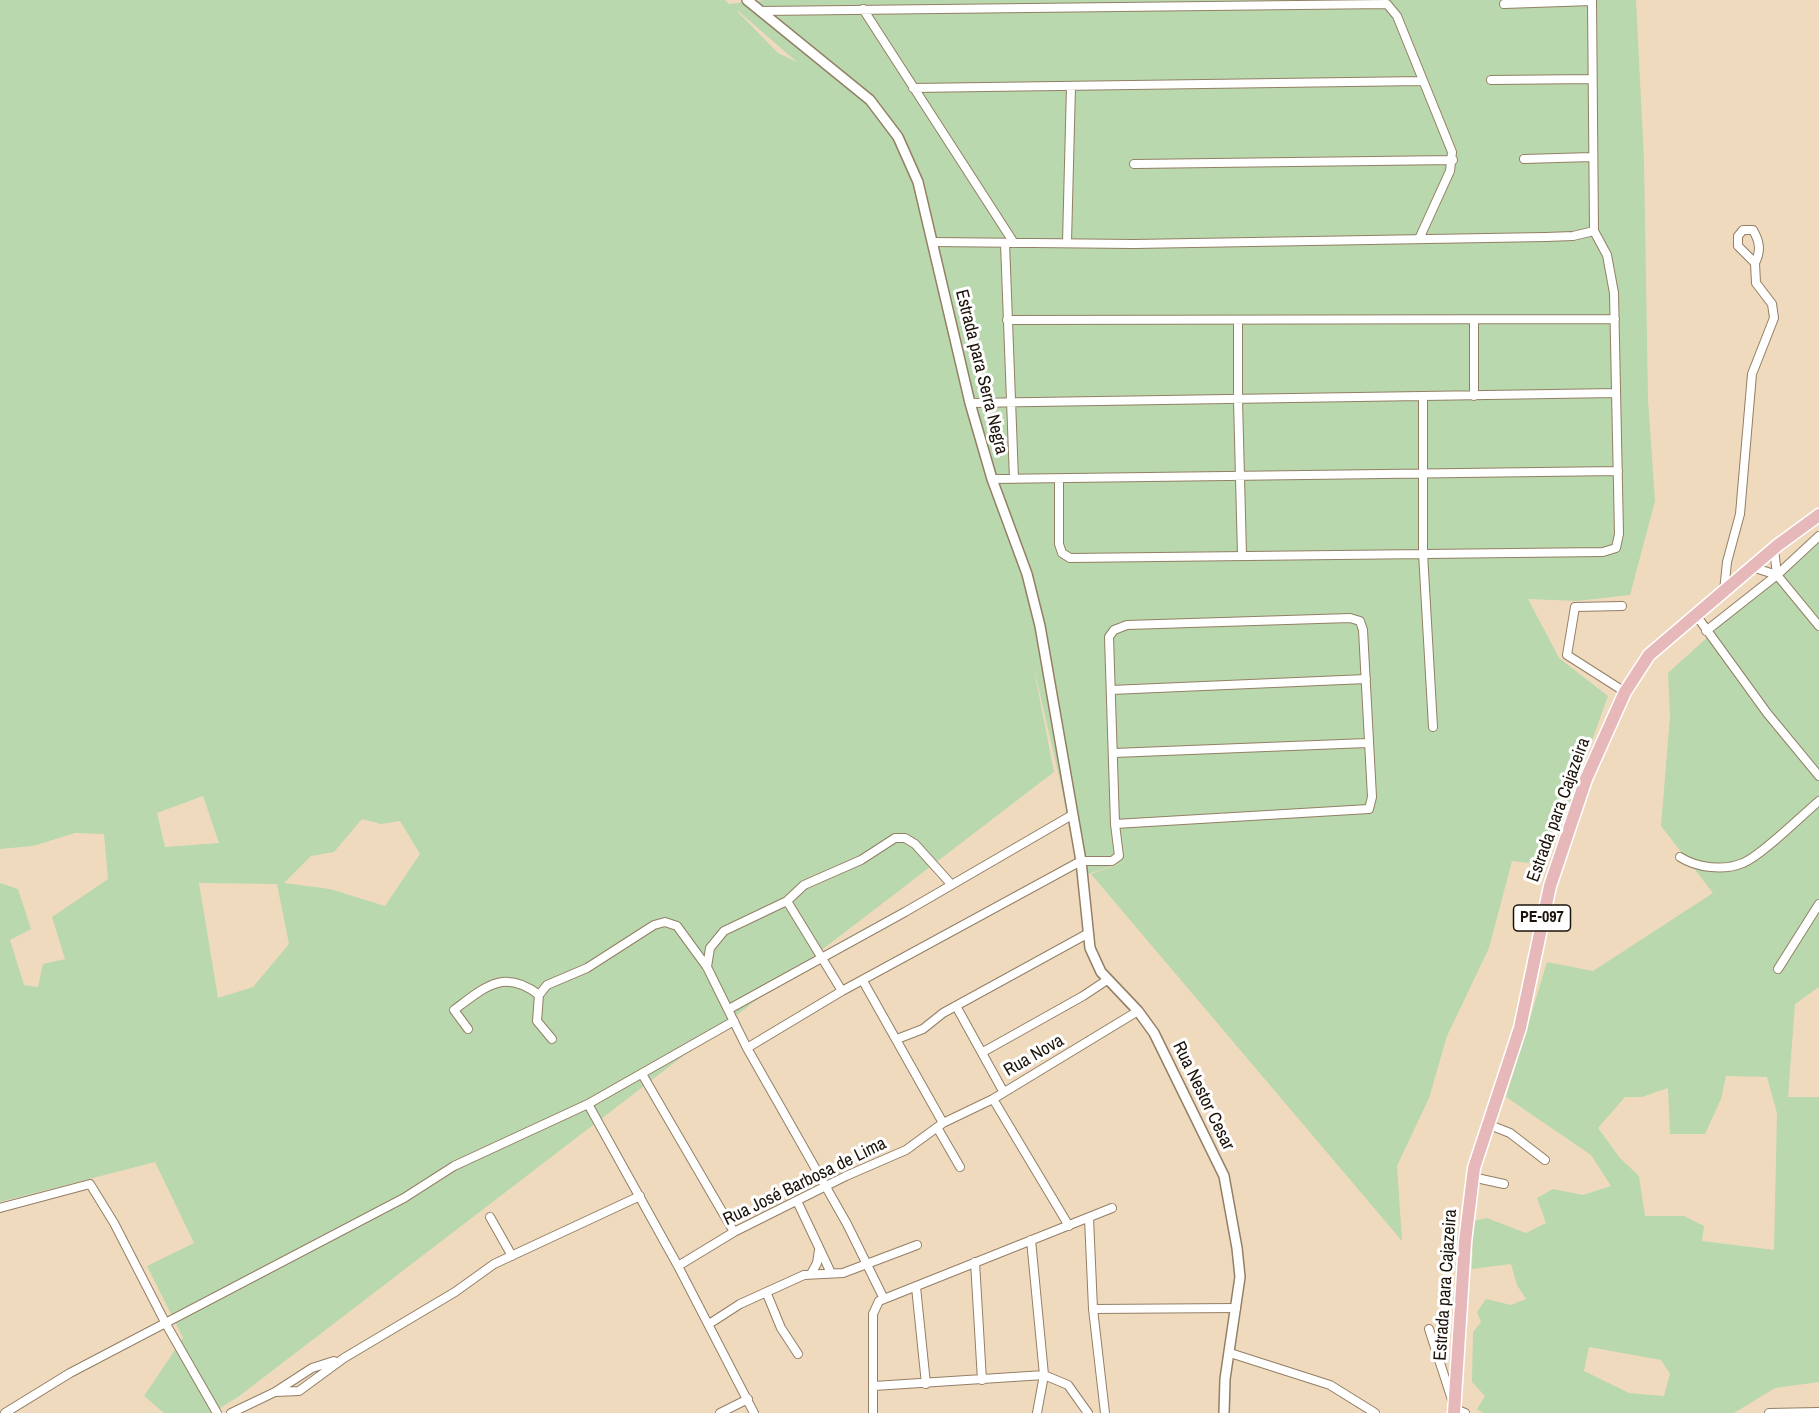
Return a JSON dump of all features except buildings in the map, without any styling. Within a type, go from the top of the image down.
[{"type":"main road","name":"Estrada para Cajazeira","points":[[1458,1412],[1472,1178],[1487,1124],[1524,1015],[1540,930],[1559,857],[1586,779],[1625,692],[1649,655],[1752,567],[1819,515]]},
{"type":"street","name":"Estrada para Serra Negra","points":[[747,0],[870,100],[898,137],[918,182],[970,403],[992,479],[1027,574],[1038,618],[1072,815]]},
{"type":"street","points":[[1059,480],[1059,544],[1065,556],[1612,550],[1618,543],[1614,319],[1610,268],[1607,255],[1594,231],[1592,0],[1504,4]]},
{"type":"street","points":[[761,11],[1384,3],[1390,6],[1397,16],[1450,145],[1453,160],[1419,239]]},
{"type":"street","points":[[863,9],[1014,243]]},
{"type":"street","points":[[1491,80],[1592,79]]},
{"type":"street","points":[[913,88],[1423,81]]},
{"type":"street","points":[[1067,242],[1071,86]]},
{"type":"street","points":[[1524,159],[1592,157]]},
{"type":"street","points":[[1134,164],[1453,160]]},
{"type":"street","points":[[932,242],[1559,237],[1594,231]]},
{"type":"street","points":[[1005,243],[1014,479]]},
{"type":"street","points":[[1724,591],[1727,562],[1740,514],[1752,374],[1774,318],[1772,304],[1756,283],[1755,263]]},
{"type":"street","points":[[1007,320],[1614,319]]},
{"type":"street","points":[[1238,320],[1242,555]]},
{"type":"street","points":[[1474,320],[1474,396]]},
{"type":"street","points":[[970,403],[1616,393]]},
{"type":"street","points":[[1423,397],[1423,553],[1433,727]]},
{"type":"street","points":[[992,479],[1239,478],[1618,471]]},
{"type":"street","points":[[1706,631],[1777,574],[1819,536]]},
{"type":"street","points":[[1774,549],[1777,574],[1819,626]]},
{"type":"street","points":[[1752,567],[1777,574]]},
{"type":"street","points":[[1622,606],[1575,607],[1567,655],[1625,692]]},
{"type":"street","points":[[1696,615],[1819,776]]},
{"type":"street","points":[[747,1048],[842,991],[1081,861],[1112,861],[1119,856],[1115,824],[1109,637],[1114,630],[1127,625],[1356,619],[1362,625],[1367,743],[1372,797],[1369,809],[1115,824]]},
{"type":"street","points":[[1112,690],[1366,679]]},
{"type":"street","points":[[1114,753],[1367,743]]},
{"type":"street","points":[[1680,857],[1689,863],[1719,868],[1745,863],[1819,801]]},
{"type":"street","points":[[729,1009],[823,958],[1072,815]]},
{"type":"street","name":"Rua Nestor Cesar","points":[[1072,815],[1081,861],[1087,934],[1093,959],[1107,980],[1138,1011],[1168,1060],[1224,1176],[1240,1263],[1224,1413]]},
{"type":"street","points":[[707,967],[710,948],[718,936],[787,901],[804,885],[861,860],[888,840],[901,837],[915,844],[951,884]]},
{"type":"street","points":[[787,901],[842,991]]},
{"type":"street","points":[[1778,969],[1819,904]]},
{"type":"street","points":[[552,1039],[537,1021],[539,995],[547,985],[594,964],[659,923],[671,922],[677,926],[707,967],[747,1048],[827,1186],[884,1299]]},
{"type":"street","points":[[897,1039],[923,1029],[956,1006],[1087,934]]},
{"type":"street","points":[[983,1052],[1107,980]]},
{"type":"street","points":[[468,1029],[454,1010],[499,981],[522,983],[539,995]]},
{"type":"street","points":[[863,981],[897,1039],[960,1167]]},
{"type":"street","points":[[956,1006],[1003,1091]]},
{"type":"street","name":"Rua Nova","points":[[940,1126],[993,1099],[1138,1011]]},
{"type":"street","points":[[5,1413],[70,1373],[404,1198],[472,1156],[588,1104],[734,1021]]},
{"type":"street","points":[[642,1074],[734,1232]]},
{"type":"street","points":[[993,1099],[1069,1226]]},
{"type":"street","points":[[588,1104],[678,1266],[754,1413]]},
{"type":"street","points":[[1487,1124],[1510,1133],[1545,1160]]},
{"type":"street","name":"Rua José Barbosa de Lima","points":[[678,1266],[734,1232],[827,1186],[887,1161],[940,1126]]},
{"type":"street","points":[[1472,1178],[1504,1184]]},
{"type":"street","points":[[0,1208],[90,1184],[119,1232],[166,1324],[217,1413]]},
{"type":"street","points":[[275,1392],[299,1391],[344,1358],[512,1256],[640,1196]]},
{"type":"street","points":[[797,1201],[831,1273]]},
{"type":"street","points":[[873,1413],[873,1314],[876,1305],[884,1299],[1112,1208]]},
{"type":"street","points":[[490,1217],[512,1256]]},
{"type":"street","points":[[1089,1218],[1093,1310],[1105,1413]]},
{"type":"street","points":[[1031,1240],[1044,1375],[1037,1413]]},
{"type":"street","points":[[709,1324],[735,1307],[811,1274],[843,1273],[917,1245]]},
{"type":"street","points":[[811,1274],[817,1263],[819,1250]]},
{"type":"street","points":[[975,1262],[982,1380]]},
{"type":"street","points":[[916,1287],[926,1384]]},
{"type":"street","points":[[767,1294],[781,1328],[798,1354]]},
{"type":"street","points":[[1093,1310],[1236,1308]]},
{"type":"street","points":[[1430,1329],[1458,1412]]},
{"type":"street","points":[[1230,1353],[1330,1385],[1348,1394],[1375,1413]]},
{"type":"street","points":[[231,1413],[275,1392],[312,1368],[344,1358]]},
{"type":"street","points":[[874,1386],[1044,1375],[1068,1385],[1088,1413]]},
{"type":"street","points":[[720,1413],[748,1399]]},
{"type":"street","points":[[1769,1413],[1819,1412]]},
{"type":"green space","points":[[0,0],[725,0],[729,4],[765,0],[1636,0],[1644,160],[1648,399],[1655,501],[1630,595],[1577,601],[1528,599],[1559,658],[1608,696],[1547,865],[1512,861],[1489,948],[1447,1036],[1429,1098],[1397,1166],[1402,1241],[1091,874],[1130,860],[1082,876],[1033,664],[1054,772],[238,1397],[212,1413],[164,1413],[144,1396],[183,1338],[147,1266],[194,1243],[155,1162],[0,1202],[0,883],[18,889],[31,929],[10,940],[24,985],[38,987],[43,964],[65,959],[52,917],[108,879],[104,834],[75,833],[33,846],[0,849]],"holes":[[[737,11],[797,62],[778,53]],[[203,796],[219,843],[165,847],[157,813]],[[362,819],[381,824],[400,821],[420,854],[385,906],[330,889],[284,883],[311,856],[334,852]],[[199,883],[277,884],[289,944],[253,987],[218,998]]]},
{"type":"green space","points":[[1819,536],[1819,987],[1795,1004],[1788,1097],[1819,1097],[1819,1382],[1775,1388],[1734,1413],[1483,1413],[1477,1409],[1485,1396],[1472,1382],[1473,1332],[1481,1322],[1477,1312],[1486,1299],[1511,1305],[1526,1299],[1517,1285],[1511,1264],[1472,1269],[1473,1221],[1487,1218],[1526,1233],[1546,1223],[1537,1198],[1553,1189],[1583,1195],[1611,1186],[1591,1155],[1506,1097],[1547,962],[1593,971],[1713,893],[1661,826],[1670,717],[1668,673]],"holes":[[[1726,1076],[1767,1077],[1777,1113],[1774,1250],[1702,1241],[1704,1226],[1684,1216],[1645,1216],[1639,1176],[1620,1158],[1598,1128],[1625,1097],[1642,1097],[1668,1088],[1670,1134],[1705,1134],[1721,1099]],[[1589,1347],[1661,1360],[1670,1374],[1664,1396],[1629,1393],[1584,1371]]]}]
